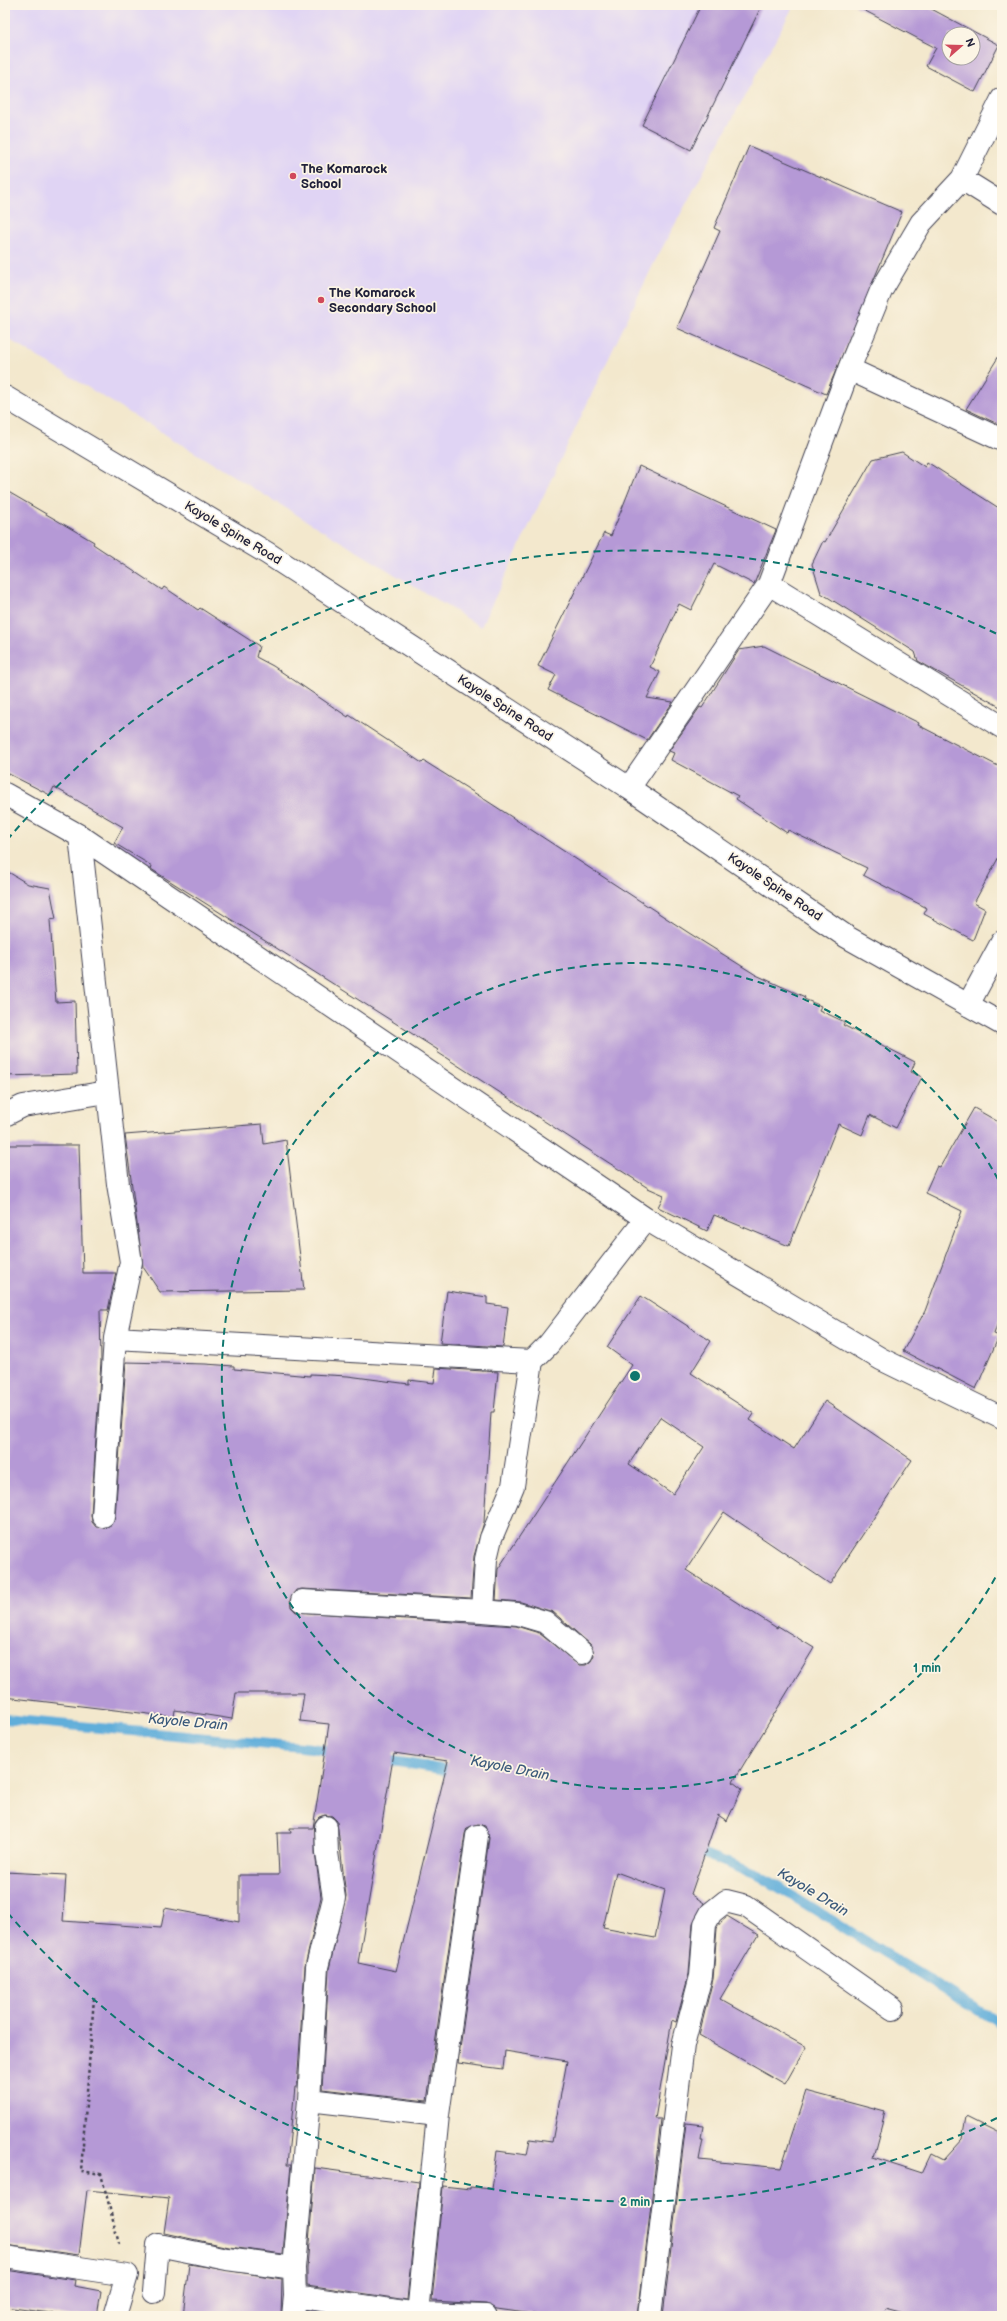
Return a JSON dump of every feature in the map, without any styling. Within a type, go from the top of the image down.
[{"type":"street","points":[[629,788],[769,584],[849,369],[881,291],[921,223],[962,179],[1002,99]]},
{"type":"street","points":[[962,179],[1002,204]]},
{"type":"street","points":[[849,369],[1002,440]]},
{"type":"street","name":"Kayole Spine Road","points":[[5,397],[267,553],[629,788],[847,937],[1002,1024]]},
{"type":"street","points":[[769,584],[1002,727]]},
{"type":"street","points":[[5,794],[80,836],[646,1219],[881,1359],[1002,1418]]},
{"type":"street","points":[[80,836],[118,1184],[132,1262],[115,1338],[103,1516]]},
{"type":"street","points":[[968,1005],[1002,942]]},
{"type":"street","points":[[5,1115],[23,1106],[107,1092]]},
{"type":"street","points":[[484,1611],[486,1559],[491,1538],[513,1486],[532,1361],[548,1344],[646,1219]]},
{"type":"street","points":[[115,1338],[532,1361]]},
{"type":"street","points":[[302,1601],[518,1614],[544,1622],[582,1653]]},
{"type":"street","points":[[326,1827],[327,1853],[334,1898],[317,1967],[309,2100],[294,2268],[294,2306],[418,2314],[486,2316]]},
{"type":"street","points":[[418,2314],[438,2115],[477,1836]]},
{"type":"street","points":[[650,2316],[683,2045],[701,1976],[705,1924],[711,1913],[726,1902],[746,1906],[893,2009]]},
{"type":"street","points":[[309,2100],[438,2115]]},
{"type":"street","points":[[154,2292],[158,2246],[227,2259],[294,2268]]},
{"type":"street","points":[[5,2257],[127,2276],[115,2316]]},
{"type":"path","points":[[94,1998],[83,2132],[82,2171],[101,2174],[127,2276]]},
{"type":"shaded area","name":"The Komarock Secondary School","points":[[5,5],[794,5],[654,263],[481,627],[5,337]]},
{"type":"building","points":[[701,5],[762,5],[691,150],[642,125]]},
{"type":"building","points":[[854,5],[924,5],[963,26],[941,26],[941,66],[981,66],[981,35],[999,45],[975,92],[926,66],[936,48]]},
{"type":"building","points":[[749,146],[902,212],[826,394],[677,328],[720,231],[714,228]]},
{"type":"building","points":[[1002,351],[1002,426],[966,409]]},
{"type":"building","points":[[902,452],[925,467],[927,462],[1002,510],[1002,708],[918,661],[915,652],[821,593],[812,564],[823,541],[825,542],[873,459]]},
{"type":"building","points":[[639,466],[776,530],[754,584],[714,564],[691,610],[679,604],[650,667],[660,672],[647,698],[673,702],[647,740],[548,690],[556,675],[538,666],[604,533],[611,536]]},
{"type":"building","points":[[5,490],[94,542],[93,544],[162,590],[164,587],[198,610],[200,608],[259,646],[256,657],[273,666],[348,717],[349,715],[422,763],[424,761],[481,797],[689,933],[756,975],[805,997],[804,999],[821,1006],[819,1010],[845,1022],[843,1025],[915,1062],[911,1072],[922,1077],[896,1128],[870,1115],[862,1135],[838,1124],[789,1246],[714,1215],[707,1231],[658,1207],[664,1195],[648,1188],[437,1052],[438,1050],[151,869],[152,866],[114,843],[123,827],[54,787],[50,795],[5,772]]},
{"type":"building","points":[[764,646],[919,723],[918,725],[1002,768],[1002,851],[974,903],[985,909],[973,940],[924,914],[927,908],[863,875],[867,868],[788,830],[787,833],[736,799],[738,796],[671,760],[674,753],[669,751],[700,707],[702,708],[739,650]]},
{"type":"building","points":[[5,870],[28,884],[50,888],[56,919],[50,920],[56,1002],[75,1001],[77,1074],[5,1076]]},
{"type":"building","points":[[974,1108],[1002,1124],[1002,1311],[994,1334],[999,1336],[976,1389],[903,1351],[925,1311],[962,1211],[925,1193],[937,1166],[940,1167]]},
{"type":"building","points":[[262,1124],[264,1144],[286,1140],[304,1290],[160,1292],[143,1267],[125,1135]]},
{"type":"building","points":[[5,1145],[79,1145],[83,1273],[116,1273],[108,1310],[100,1310],[101,1361],[91,1515],[92,1522],[96,1527],[109,1527],[115,1517],[126,1362],[234,1366],[234,1369],[310,1376],[310,1374],[348,1376],[409,1384],[409,1380],[434,1383],[436,1368],[498,1372],[494,1412],[491,1412],[484,1522],[474,1556],[471,1598],[302,1589],[296,1590],[290,1600],[291,1607],[296,1612],[516,1626],[539,1633],[579,1665],[586,1665],[591,1661],[594,1655],[590,1644],[553,1612],[521,1602],[496,1600],[498,1569],[632,1365],[607,1347],[641,1296],[711,1341],[691,1373],[754,1414],[750,1420],[794,1449],[825,1401],[912,1460],[830,1584],[724,1512],[686,1570],[777,1628],[778,1626],[814,1648],[733,1782],[742,1789],[727,1821],[718,1815],[691,1894],[704,1903],[693,1923],[689,1974],[676,2022],[672,2020],[655,2119],[661,2119],[638,2316],[547,2316],[497,2309],[486,2304],[432,2301],[443,2186],[470,2189],[470,2187],[492,2189],[497,2151],[527,2155],[530,2139],[552,2142],[567,2061],[505,2051],[503,2069],[458,2063],[489,1838],[485,1826],[478,1824],[467,1828],[465,1834],[427,2101],[322,2089],[329,1969],[346,1896],[337,1821],[332,1816],[325,1815],[319,1817],[315,1822],[315,1853],[321,1897],[305,1966],[297,2087],[295,2087],[287,2165],[291,2165],[283,2254],[229,2247],[164,2233],[169,2198],[87,2190],[79,2255],[5,2245],[5,1872],[66,1875],[63,1921],[161,1928],[165,1908],[239,1922],[239,1875],[279,1875],[277,1833],[291,1833],[290,1828],[313,1828],[329,1724],[300,1721],[304,1693],[236,1693],[232,1719],[175,1710],[174,1717],[5,1697]],"holes":[[[660,1417],[704,1447],[673,1494],[629,1464]],[[394,1753],[448,1761],[396,1971],[358,1963]],[[616,1872],[665,1890],[655,1938],[603,1928]]]},
{"type":"building","points":[[447,1291],[487,1297],[487,1304],[508,1307],[503,1347],[440,1343]]},
{"type":"building","points":[[727,1916],[758,1935],[720,1999],[806,2047],[785,2084],[699,2035],[713,1979],[717,1928]]},
{"type":"building","points":[[806,2091],[885,2112],[873,2157],[922,2173],[931,2154],[943,2160],[962,2139],[966,2117],[1002,2135],[1002,2316],[915,2316],[885,2308],[883,2316],[663,2316],[686,2123],[703,2125],[701,2139],[703,2139],[699,2160],[781,2168]]},
{"type":"building","points":[[315,2168],[419,2182],[407,2300],[307,2285]]},
{"type":"building","points":[[189,2264],[282,2279],[281,2316],[183,2316]]},
{"type":"building","points":[[5,2270],[75,2280],[74,2286],[101,2291],[97,2316],[73,2316],[5,2307]]},
{"type":"building","points":[[306,2310],[345,2316],[306,2316]]},
{"type":"waterway","name":"Kayole Drain","points":[[5,1719],[312,1748],[337,1752]]},
{"type":"waterway","name":"Kayole Drain","points":[[381,1759],[458,1772]]},
{"type":"waterway","name":"Kayole Drain","points":[[692,1849],[760,1876],[1002,2025]]},
{"type":"place","name":"The Komarock School","points":[[293,176]]},
{"type":"place","name":"The Komarock Secondary School","points":[[321,300]]}]
